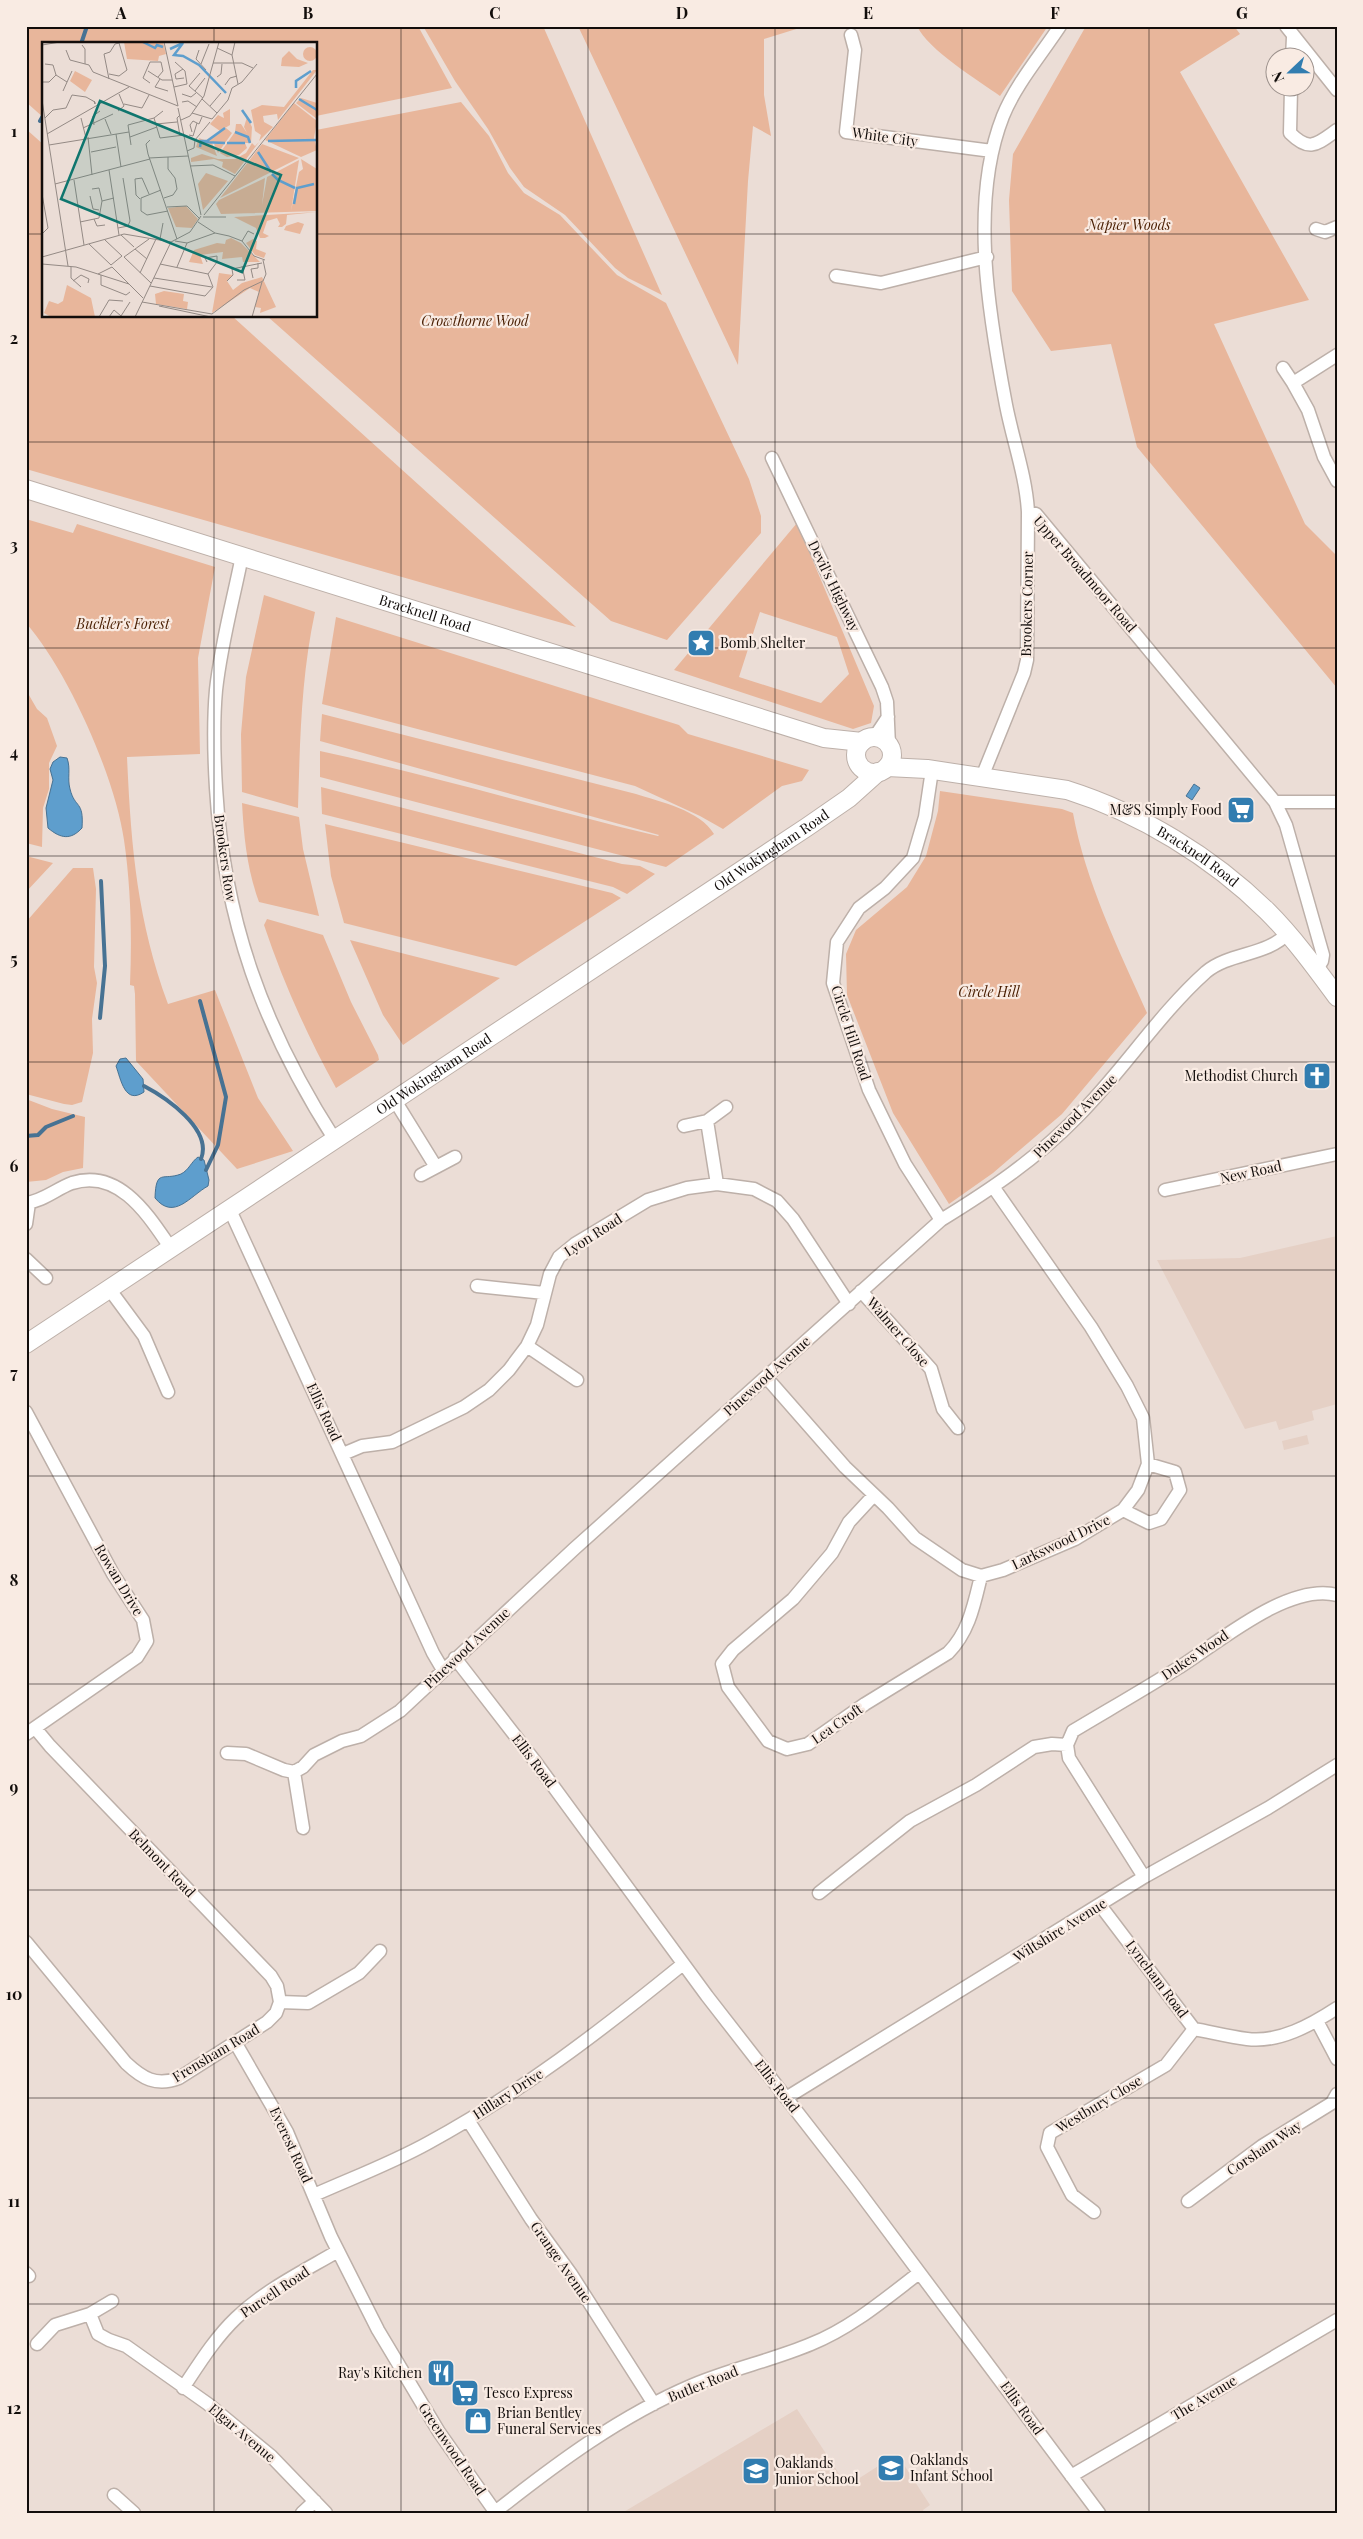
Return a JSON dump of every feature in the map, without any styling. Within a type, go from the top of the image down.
[{"type":"main road","name":"Bracknell Road","points":[[26,490],[875,755],[930,769],[1067,790],[1088,796],[1143,822],[1185,847],[1240,887],[1288,933],[1337,997]]},
{"type":"main road","name":"Old Wokingham Road","points":[[26,1344],[670,918],[840,803],[852,782],[875,755]]},
{"type":"street","name":"Upper Broadmoor Road","points":[[1060,26],[1004,115],[992,151],[985,205],[993,339],[1007,412],[1027,491],[1028,512],[1036,514],[1276,802],[1286,825],[1323,955],[1317,969]]},
{"type":"street","points":[[1291,30],[1292,48]]},
{"type":"street","points":[[1291,30],[1337,90]]},
{"type":"street","name":"White City","points":[[851,35],[856,50],[846,132],[992,151]]},
{"type":"street","points":[[1291,98],[1290,133],[1299,143],[1306,146],[1317,143],[1337,130]]},
{"type":"street","points":[[1316,229],[1325,232],[1337,227]]},
{"type":"street","points":[[836,276],[881,283],[987,257]]},
{"type":"street","points":[[1293,383],[1337,355]]},
{"type":"street","points":[[1283,368],[1308,410],[1324,457],[1337,481]]},
{"type":"street","name":"Devil's Highway","points":[[772,458],[882,687],[887,702],[888,717],[875,755]]},
{"type":"street","name":"Brookers Corner","points":[[982,777],[1024,673],[1027,660],[1028,512]]},
{"type":"street","name":"Brookers Row","points":[[242,556],[226,627],[216,690],[214,726],[219,837],[225,873],[245,954],[269,1020],[288,1060],[335,1140]]},
{"type":"street","name":"Circle Hill Road","points":[[930,769],[926,818],[914,858],[885,888],[859,908],[837,942],[833,983],[869,1090],[905,1164],[941,1220]]},
{"type":"street","points":[[1276,802],[1337,802]]},
{"type":"street","name":"Pinewood Avenue","points":[[294,1772],[303,1767],[314,1755],[342,1741],[361,1736],[400,1711],[455,1658],[766,1376],[849,1304],[861,1290],[941,1220],[994,1188],[1035,1157],[1077,1118],[1164,1018],[1212,968],[1231,958],[1275,943],[1288,933]]},
{"type":"street","points":[[394,1099],[436,1167]]},
{"type":"street","points":[[684,1126],[707,1121],[726,1107]]},
{"type":"street","points":[[707,1121],[718,1184]]},
{"type":"street","name":"New Road","points":[[1165,1190],[1337,1154]]},
{"type":"street","points":[[421,1175],[455,1157]]},
{"type":"street","points":[[26,1224],[28,1203],[82,1181],[110,1184],[129,1195],[170,1248]]},
{"type":"street","name":"Lyon Road","points":[[343,1454],[362,1446],[392,1442],[464,1408],[489,1390],[509,1370],[527,1346],[537,1324],[544,1293],[559,1257],[575,1244],[648,1200],[687,1188],[718,1184],[754,1189],[777,1201],[794,1218],[849,1304]]},
{"type":"street","name":"Larkswood Drive","points":[[981,1576],[1003,1570],[1075,1539],[1122,1510],[1138,1490],[1148,1464],[1143,1418],[1127,1386],[1091,1327],[994,1188]]},
{"type":"street","name":"Ellis Road","points":[[230,1210],[433,1653],[443,1670]]},
{"type":"street","points":[[26,1259],[46,1278]]},
{"type":"street","points":[[477,1286],[544,1293]]},
{"type":"street","points":[[110,1290],[144,1336],[168,1392]]},
{"type":"street","name":"Walmer Close","points":[[861,1290],[931,1369],[943,1409],[958,1428]]},
{"type":"street","points":[[527,1346],[577,1380]]},
{"type":"street","points":[[766,1376],[845,1468],[915,1538],[962,1570],[981,1576]]},
{"type":"street","name":"Rowan Drive","points":[[26,1412],[113,1574],[142,1620],[147,1641],[138,1657],[31,1731]]},
{"type":"street","points":[[1122,1510],[1149,1523],[1161,1519],[1180,1490],[1174,1472],[1148,1464]]},
{"type":"street","name":"Lea Croft","points":[[874,1495],[849,1522],[832,1554],[793,1599],[733,1650],[722,1664],[728,1686],[768,1741],[787,1749],[808,1744],[864,1704],[948,1654],[958,1643],[970,1621],[981,1576]]},
{"type":"street","name":"Dukes Wood","points":[[1067,1745],[1073,1732],[1180,1667],[1230,1631],[1298,1596],[1337,1595]]},
{"type":"street","name":"Ellis Road","points":[[455,1658],[534,1760],[683,1964],[1010,2391],[1099,2513]]},
{"type":"street","name":"Belmont Road","points":[[31,1731],[50,1746],[271,1976],[277,1986],[280,2002]]},
{"type":"street","points":[[819,1893],[910,1821],[976,1785],[1034,1747],[1052,1744],[1067,1745],[1069,1758],[1144,1877]]},
{"type":"street","points":[[227,1753],[246,1754],[284,1770],[294,1772],[303,1828]]},
{"type":"street","name":"Wiltshire Avenue","points":[[786,2098],[1144,1877],[1268,1808],[1337,1765]]},
{"type":"street","name":"Lyneham Road","points":[[1100,1905],[1194,2028],[1249,2039],[1282,2036],[1317,2021],[1337,2008]]},
{"type":"street","name":"Frensham Road","points":[[26,1942],[126,2063],[142,2077],[153,2082],[170,2082],[267,2022],[276,2013],[280,2002]]},
{"type":"street","points":[[280,2002],[308,2003],[359,1973],[380,1951]]},
{"type":"street","name":"Hillary Drive","points":[[314,2194],[409,2152],[468,2120],[556,2063],[683,1964]]},
{"type":"street","points":[[1317,2021],[1337,2059]]},
{"type":"street","name":"Westbury Close","points":[[1094,2212],[1072,2195],[1047,2147],[1050,2133],[1166,2065],[1194,2028]]},
{"type":"street","name":"Everest Road","points":[[235,2042],[288,2132],[338,2251]]},
{"type":"street","name":"Corsham Way","points":[[1188,2201],[1262,2146],[1332,2103],[1337,2094]]},
{"type":"street","name":"Grange Avenue","points":[[468,2120],[531,2219],[571,2274],[654,2404]]},
{"type":"street","name":"Purcell Road","points":[[183,2388],[213,2343],[236,2318],[287,2281],[338,2251]]},
{"type":"street","name":"Greenwood Road","points":[[338,2251],[378,2330],[418,2399],[495,2512]]},
{"type":"street","name":"Butler Road","points":[[495,2512],[575,2450],[654,2404],[694,2385],[813,2344],[854,2322],[919,2273]]},
{"type":"street","points":[[37,2344],[55,2325],[90,2314],[112,2301]]},
{"type":"street","name":"Elgar Avenue","points":[[90,2314],[98,2334],[126,2346],[208,2404],[271,2456],[326,2513]]},
{"type":"street","name":"The Avenue","points":[[1071,2476],[1337,2320]]},
{"type":"street","points":[[114,2495],[134,2513]]},
{"type":"street","points":[[302,2513],[315,2501]]},
{"type":"shaded area","points":[[1337,1236],[1337,1404],[1312,1411],[1314,1420],[1279,1430],[1276,1421],[1245,1429],[1157,1260],[1240,1258]]},
{"type":"shaded area","points":[[1307,1435],[1309,1444],[1284,1450],[1282,1441]]},
{"type":"shaded area","name":"Oaklands Junior School","points":[[797,2409],[847,2486],[897,2454],[930,2505],[923,2510],[924,2513],[622,2513]]},
{"type":"green space","points":[[26,26],[418,26],[452,88],[318,116],[318,42],[42,42],[42,116],[26,102]]},
{"type":"green space","points":[[423,26],[543,26],[662,295],[628,278],[615,268],[565,215],[524,187],[455,81]]},
{"type":"green space","points":[[578,26],[806,26],[764,39],[764,95],[771,136],[753,126],[748,181],[738,365]]},
{"type":"green space","points":[[917,26],[1048,26],[1000,96],[942,54],[923,35]]},
{"type":"green space","name":"Napier Woods","points":[[1086,26],[1234,26],[1240,34],[1180,72],[1309,300],[1214,324],[1305,524],[1337,556],[1337,688],[1137,447],[1111,344],[1051,351],[1012,291],[1009,200],[1013,154]]},
{"type":"green space","name":"Crowthorne Wood","points":[[461,102],[489,136],[508,173],[524,193],[560,215],[617,275],[666,303],[749,479],[761,516],[761,533],[667,640],[611,621],[269,318],[318,318],[318,130]]},
{"type":"green space","points":[[26,129],[42,143],[42,318],[234,318],[576,627],[26,469]]},
{"type":"green space","name":"Buckler's Forest","points":[[26,519],[73,533],[77,524],[215,567],[198,658],[200,754],[127,757],[137,882],[149,942],[168,1004],[215,990],[258,1098],[293,1151],[237,1169],[136,1061],[135,994],[134,986],[130,985],[130,894],[124,840],[119,815],[100,756],[73,696],[58,668],[26,623]]},
{"type":"green space","points":[[797,523],[874,706],[871,723],[853,729],[674,670]],"holes":[[[760,612],[837,637],[849,674],[821,703],[739,677]]]},
{"type":"green space","points":[[264,595],[315,612],[304,685],[298,808],[242,792],[241,734],[246,677]]},
{"type":"green space","points":[[336,617],[679,725],[688,734],[809,770],[802,781],[782,786],[723,829],[700,816],[635,786],[322,704]]},
{"type":"green space","points":[[26,690],[37,709],[47,718],[57,746],[49,763],[49,789],[43,808],[42,847],[26,843]]},
{"type":"green space","points":[[322,714],[636,794],[689,813],[708,826],[714,834],[666,867],[320,777],[320,751],[616,826],[659,835],[320,741]]},
{"type":"green space","points":[[321,787],[622,864],[640,866],[655,874],[627,894],[613,887],[322,814]]},
{"type":"green space","name":"Circle Hill","points":[[940,791],[1062,809],[1073,813],[1078,839],[1094,890],[1147,1013],[1062,1114],[993,1173],[949,1204],[893,1113],[847,995],[846,954],[856,930],[907,887],[926,856],[938,811]]},
{"type":"green space","points":[[242,803],[299,817],[303,849],[319,916],[259,902],[247,853]]},
{"type":"green space","points":[[325,824],[612,893],[621,898],[516,966],[344,923],[331,876]]},
{"type":"green space","points":[[26,856],[53,863],[26,892]]},
{"type":"green space","points":[[73,868],[93,868],[96,889],[94,967],[97,983],[92,1019],[93,1053],[82,1102],[72,1105],[26,1094],[26,922]]},
{"type":"green space","points":[[267,919],[323,935],[351,1002],[378,1055],[379,1060],[336,1088],[287,988],[264,925]]},
{"type":"green space","points":[[350,940],[500,978],[403,1045],[383,1015]]},
{"type":"green space","points":[[26,1099],[52,1109],[85,1117],[83,1168],[63,1172],[46,1180],[26,1182]]},
{"type":"water","points":[[60,757],[67,758],[70,789],[82,813],[82,828],[74,835],[66,837],[48,828],[46,808],[53,780],[50,769],[53,762]]},
{"type":"water","points":[[1194,784],[1200,788],[1192,800],[1186,796]]},
{"type":"water","points":[[126,1058],[143,1079],[144,1092],[138,1095],[128,1093],[122,1084],[116,1066],[120,1059]]},
{"type":"water","points":[[198,1157],[204,1160],[209,1180],[208,1186],[175,1207],[162,1204],[155,1198],[159,1179],[181,1174]]},
{"type":"waterway","points":[[82,42],[87,26]]},
{"type":"waterway","points":[[40,121],[42,118]]},
{"type":"waterway","points":[[100,1018],[105,966],[101,881]]},
{"type":"waterway","points":[[200,1001],[226,1097],[218,1145],[206,1170]]},
{"type":"waterway","points":[[144,1086],[174,1106],[194,1126],[200,1136],[203,1148],[201,1159]]},
{"type":"waterway","points":[[26,1136],[38,1135],[46,1127],[73,1116]]},
{"type":"place","name":"Bomb Shelter","points":[[701,643]]},
{"type":"place","name":"M&S Simply Food","points":[[1241,810]]},
{"type":"place","name":"Methodist Church","points":[[1317,1076]]},
{"type":"place","name":"Ray's Kitchen","points":[[441,2373]]},
{"type":"place","name":"Tesco Express","points":[[465,2393]]},
{"type":"place","name":"Brian Bentley Funeral Services","points":[[478,2421]]},
{"type":"place","name":"Oaklands Infant School","points":[[891,2468]]},
{"type":"place","name":"Oaklands Junior School","points":[[756,2471]]}]
